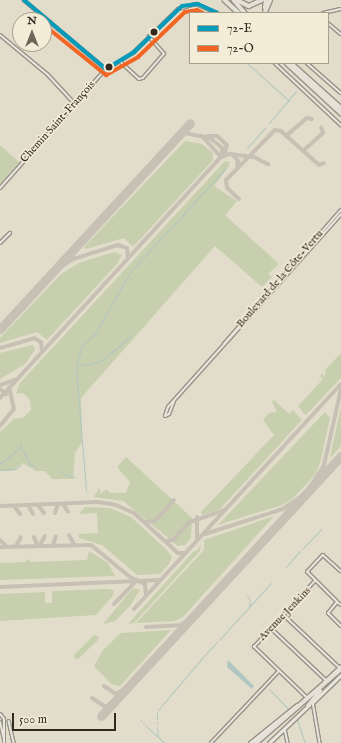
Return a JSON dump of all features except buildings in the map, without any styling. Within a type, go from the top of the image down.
[{"type":"highway","points":[[225,0],[239,12]]},
{"type":"highway","points":[[228,0],[239,12]]},
{"type":"highway","points":[[234,0],[244,12]]},
{"type":"highway","points":[[237,0],[250,6],[262,0]]},
{"type":"highway","points":[[266,0],[266,12]]},
{"type":"highway","points":[[266,12],[270,0]]},
{"type":"highway","points":[[287,64],[341,113]]},
{"type":"highway","points":[[293,64],[341,108]]},
{"type":"highway","points":[[259,743],[320,691],[341,670]]},
{"type":"highway","points":[[256,743],[341,670]]},
{"type":"highway","points":[[308,706],[320,691]]},
{"type":"highway","points":[[251,743],[276,726]]},
{"type":"main road","points":[[251,743],[326,680],[341,670]]},
{"type":"main road","points":[[269,743],[284,727],[313,702],[341,670]]},
{"type":"street","points":[[24,0],[106,69]]},
{"type":"street","name":"Chemin Saint-François","points":[[0,187],[106,69],[120,61],[149,38],[182,6],[200,5],[215,12]]},
{"type":"street","points":[[328,12],[341,9]]},
{"type":"street","points":[[329,24],[341,34]]},
{"type":"street","points":[[0,35],[47,74],[75,104]]},
{"type":"street","points":[[120,61],[139,79],[143,78],[164,54],[149,38]]},
{"type":"street","points":[[276,64],[341,125]]},
{"type":"street","points":[[308,64],[341,92]]},
{"type":"street","name":"Boulevard de la Côte-Vertu","points":[[220,349],[341,210]]},
{"type":"street","name":"Boulevard de la Côte-Vertu","points":[[174,400],[169,414],[165,416],[164,412],[174,400],[341,214]]},
{"type":"street","points":[[0,243],[10,233]]},
{"type":"street","points":[[341,571],[322,555],[307,571],[341,605]]},
{"type":"street","name":"Avenue Jenkins","points":[[279,671],[254,647],[316,581]]},
{"type":"street","points":[[337,602],[328,613],[341,626]]},
{"type":"street","points":[[284,615],[341,670]]},
{"type":"street","points":[[271,628],[326,680]]},
{"type":"street","points":[[211,743],[279,671],[306,697]]},
{"type":"street","points":[[313,702],[312,709],[320,743]]},
{"type":"street","points":[[308,706],[312,709]]},
{"type":"street","points":[[0,714],[4,719],[4,743]]},
{"type":"street","points":[[9,721],[14,743]]},
{"type":"street","points":[[0,722],[4,743]]},
{"type":"street","points":[[284,727],[288,743]]},
{"type":"green space","points":[[185,141],[202,144],[213,153],[213,160],[133,247],[124,238],[86,249],[84,247]]},
{"type":"green space","points":[[0,145],[19,162],[0,184]]},
{"type":"green space","points":[[225,161],[230,162],[229,166],[214,186],[237,201],[225,215],[279,264],[268,274],[272,277],[262,287],[215,246],[81,398],[82,443],[75,453],[73,479],[52,479],[45,471],[36,471],[23,463],[12,471],[0,471],[0,432],[14,419],[23,418],[31,410],[30,400],[23,393],[16,394],[20,383]]},
{"type":"green space","points":[[114,252],[122,255],[117,264],[47,340],[37,332],[0,343],[0,338],[61,274],[79,263]]},
{"type":"green space","points":[[33,345],[35,350],[25,364],[0,379],[0,353]]},
{"type":"green space","points":[[341,353],[341,378],[306,415],[304,414],[298,406],[323,379],[320,376],[323,373],[324,378],[326,371],[323,372]]},
{"type":"green space","points":[[274,400],[289,414],[293,410],[302,420],[220,509],[202,515],[201,512],[274,435],[263,420],[269,413],[277,412],[272,402]]},
{"type":"green space","points":[[341,407],[341,446],[330,458],[330,457]]},
{"type":"green space","points":[[325,412],[330,418],[320,463],[315,475],[292,499],[282,505],[218,525]]},
{"type":"green space","points":[[126,457],[192,518],[191,538],[185,545],[178,546],[123,501],[94,497],[100,487],[100,494],[107,489],[110,493],[126,493],[130,482],[117,467]]},
{"type":"green space","points":[[85,507],[110,508],[131,517],[167,550],[172,557],[169,564],[160,574],[137,575],[102,545],[79,538],[79,534],[98,533],[97,513],[79,514]]},
{"type":"green space","points":[[274,516],[183,617],[175,621],[136,623],[204,550],[204,540]]},
{"type":"green space","points":[[201,543],[200,551],[134,623],[128,624],[193,552],[198,550]]},
{"type":"green space","points":[[89,551],[108,563],[115,576],[0,580],[0,563],[24,562],[29,559],[30,562],[87,560]]},
{"type":"green space","points":[[133,588],[140,590],[130,606],[115,621],[103,624]]},
{"type":"green space","points":[[110,589],[114,591],[112,597],[96,615],[0,621],[0,594],[45,592],[45,603],[52,603],[52,591]]},
{"type":"green space","points":[[171,630],[120,686],[111,684],[94,666],[103,650],[121,633]]},
{"type":"green space","points":[[94,635],[99,637],[97,641],[77,660],[73,656]]},
{"type":"water","points":[[228,660],[254,686],[252,689],[227,667]]},
{"type":"waterway","points":[[248,64],[289,101]]},
{"type":"waterway","points":[[269,123],[296,91]]},
{"type":"waterway","points":[[247,148],[265,128]]},
{"type":"waterway","points":[[86,491],[76,366],[82,346],[95,334],[131,271],[225,169]]},
{"type":"waterway","points":[[77,364],[89,365],[104,359],[132,335]]},
{"type":"waterway","points":[[20,444],[29,463],[36,467]]},
{"type":"waterway","points":[[0,464],[21,447]]},
{"type":"waterway","points":[[0,470],[15,469],[21,465]]},
{"type":"waterway","points":[[60,470],[65,475],[75,477]]},
{"type":"waterway","points":[[302,549],[321,529]]},
{"type":"waterway","points":[[286,567],[300,551]]},
{"type":"waterway","points":[[219,640],[271,583]]},
{"type":"waterway","points":[[247,596],[250,600],[249,607]]},
{"type":"waterway","points":[[204,656],[217,642]]},
{"type":"waterway","points":[[158,710],[203,657]]},
{"type":"waterway","points":[[269,689],[289,710]]},
{"type":"waterway","points":[[157,713],[157,719]]},
{"type":"waterway","points":[[297,719],[305,743]]},
{"type":"waterway","points":[[145,725],[164,743]]},
{"type":"waterway","points":[[157,727],[158,736]]},
{"type":"taxiway","points":[[286,136],[307,118],[312,119]]},
{"type":"taxiway","points":[[303,151],[323,133],[321,127]]},
{"type":"taxiway","points":[[239,199],[227,188],[226,180],[275,130],[281,131],[319,165],[324,163]]},
{"type":"taxiway","points":[[0,398],[222,156],[222,148],[210,138],[184,133],[178,136]]},
{"type":"taxiway","points":[[202,136],[221,157]]},
{"type":"taxiway","points":[[208,136],[217,136],[227,145],[224,154]]},
{"type":"taxiway","points":[[222,157],[229,154],[254,157],[268,164]]},
{"type":"taxiway","points":[[233,155],[238,161],[237,168]]},
{"type":"taxiway","points":[[52,273],[73,259],[118,245],[127,248],[128,258]]},
{"type":"taxiway","points":[[0,348],[34,338],[41,342],[42,351]]},
{"type":"taxiway","points":[[0,385],[17,379]]},
{"type":"taxiway","points":[[134,609],[341,384]]},
{"type":"taxiway","points":[[0,426],[14,409],[9,388]]},
{"type":"taxiway","points":[[0,389],[6,394]]},
{"type":"taxiway","points":[[205,534],[283,509],[306,493],[324,465],[341,389]]},
{"type":"taxiway","points":[[145,522],[155,521],[174,500]]},
{"type":"taxiway","points":[[0,506],[98,502],[116,505],[134,513],[178,553],[185,553]]},
{"type":"taxiway","points":[[55,513],[58,504]]},
{"type":"taxiway","points":[[63,504],[68,512]]},
{"type":"taxiway","points":[[28,505],[33,514]]},
{"type":"taxiway","points":[[38,505],[44,513]]},
{"type":"taxiway","points":[[14,506],[20,514]]},
{"type":"taxiway","points":[[166,541],[173,540],[190,522],[225,510]]},
{"type":"taxiway","points":[[197,517],[197,540]]},
{"type":"taxiway","points":[[69,535],[74,544]]},
{"type":"taxiway","points":[[40,545],[45,536]]},
{"type":"taxiway","points":[[53,545],[56,536]]},
{"type":"taxiway","points":[[16,546],[21,537]]},
{"type":"taxiway","points":[[34,537],[37,545]]},
{"type":"taxiway","points":[[0,540],[6,546]]},
{"type":"taxiway","points":[[0,547],[91,545],[130,577],[145,584],[146,595]]},
{"type":"taxiway","points":[[0,587],[160,580]]},
{"type":"taxiway","points":[[114,604],[135,582]]},
{"type":"taxiway","points":[[146,627],[180,625],[189,620]]},
{"type":"taxiway","points":[[104,686],[116,694],[126,688]]},
{"type":"taxiway","points":[[92,698],[106,707],[121,694]]},
{"type":"runway","points":[[0,329],[190,123]]},
{"type":"runway","points":[[101,716],[341,456]]},
{"type":"transit line","name":"72-E","points":[[24,0],[106,69],[134,52],[182,6],[198,4],[215,12]]},
{"type":"transit line","name":"72-O","points":[[52,31],[106,75],[138,57],[185,12],[197,10],[201,12]]}]
